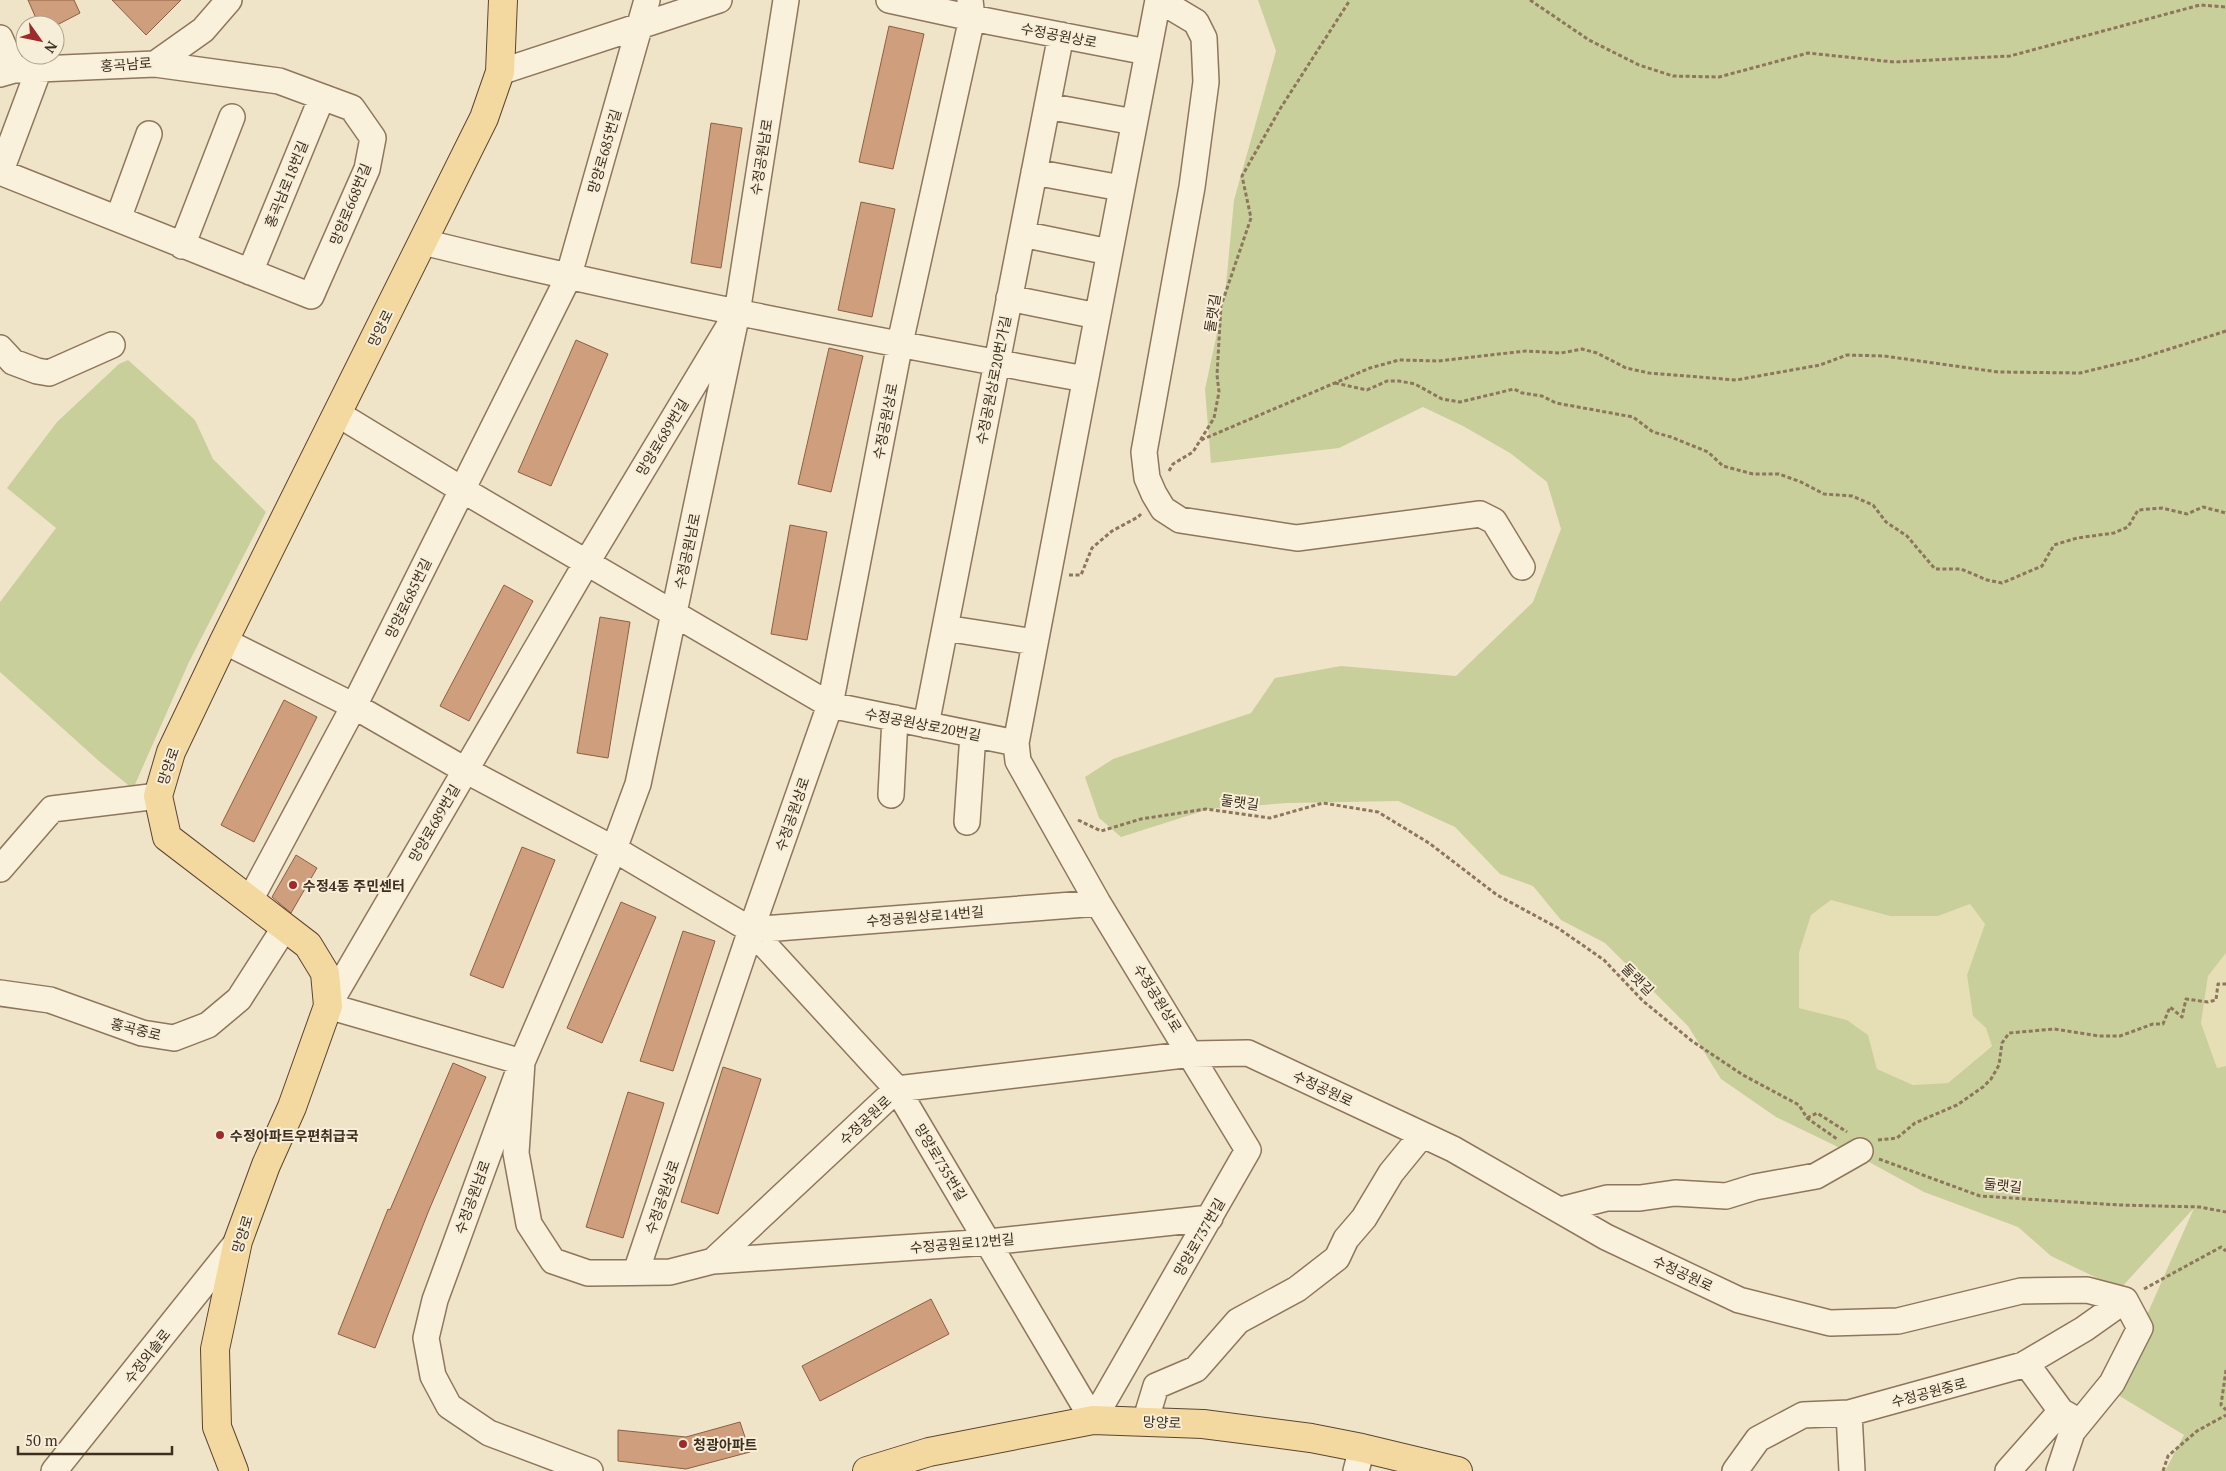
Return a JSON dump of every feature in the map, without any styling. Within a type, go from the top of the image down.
[{"type":"main road","name":"망양로","points":[[233,1471],[217,1427],[214,1349],[238,1241],[266,1165],[292,1107],[328,1006],[325,973],[308,945],[167,837],[158,796],[171,752],[224,641],[484,118],[500,72],[503,0]]},
{"type":"main road","name":"망양로","points":[[867,1471],[929,1452],[1093,1420],[1203,1424],[1310,1438],[1359,1459],[1458,1471]]},
{"type":"street","name":"홍곡남로","points":[[7,72],[155,64],[203,30],[229,0]]},
{"type":"street","name":"망양로685번길","points":[[250,900],[354,706],[568,278],[646,0]]},
{"type":"street","points":[[500,72],[718,0]]},
{"type":"street","name":"수정공원남로","points":[[590,1471],[489,1432],[449,1406],[433,1376],[426,1338],[434,1300],[522,1062],[614,849],[638,784],[737,313],[786,0]]},
{"type":"street","points":[[889,0],[971,9]]},
{"type":"street","points":[[1158,0],[1196,22],[1204,38],[1206,82],[1192,187],[1144,452],[1147,478],[1163,509],[1180,520],[1297,538],[1480,514],[1494,521],[1522,566]]},
{"type":"street","name":"수정공원상로","points":[[1158,0],[1016,743],[1018,761],[1098,902],[1192,1054]]},
{"type":"street","name":"수정공원상로","points":[[636,1272],[751,930],[830,706],[900,343],[971,9],[1061,35],[1147,52]]},
{"type":"street","name":"수정공원상로20번가길","points":[[926,725],[1061,35]]},
{"type":"street","points":[[0,38],[7,72]]},
{"type":"street","name":"망양로668번길","points":[[155,64],[279,81],[352,108],[373,138],[367,169],[311,296],[250,272]]},
{"type":"street","points":[[39,69],[0,172],[250,272]]},
{"type":"street","name":"홍곡남로18번길","points":[[250,272],[322,97]]},
{"type":"street","points":[[1047,106],[1134,122]]},
{"type":"street","points":[[182,246],[232,117]]},
{"type":"street","points":[[118,219],[149,134]]},
{"type":"street","points":[[1034,172],[1121,188]]},
{"type":"street","points":[[1022,234],[1109,252]]},
{"type":"street","points":[[423,242],[568,278],[737,313],[1085,379]]},
{"type":"street","points":[[1009,298],[1097,316]]},
{"type":"street","name":"망양로689번길","points":[[328,1006],[587,562],[737,313]]},
{"type":"street","points":[[0,348],[13,362],[36,371],[49,373],[112,345]]},
{"type":"street","points":[[338,414],[461,489],[830,706]]},
{"type":"street","points":[[945,628],[1035,642]]},
{"type":"street","points":[[224,641],[354,706],[465,770]]},
{"type":"street","name":"수정공원상로20번길","points":[[830,706],[1016,743]]},
{"type":"street","points":[[891,795],[895,718]]},
{"type":"street","points":[[967,822],[973,734]]},
{"type":"street","name":"망양로689번길","points":[[465,770],[614,849]]},
{"type":"street","points":[[0,869],[52,809],[158,796]]},
{"type":"street","points":[[614,849],[751,930]]},
{"type":"street","name":"수정공원상로14번길","points":[[751,930],[1098,902]]},
{"type":"street","name":"홍곡중로","points":[[0,993],[50,1000],[142,1033],[174,1038],[208,1025],[239,999],[285,927]]},
{"type":"street","name":"망양로735번길","points":[[751,930],[897,1089],[1093,1420]]},
{"type":"street","points":[[328,1006],[522,1062]]},
{"type":"street","name":"수정공원로","points":[[522,1062],[516,1153],[529,1224],[553,1261],[588,1273],[670,1272],[713,1261],[897,1089],[1192,1054],[1248,1053],[1453,1150],[1606,1237],[1739,1300],[1830,1323],[1898,1321],[2021,1292],[2088,1290],[2125,1300]]},
{"type":"street","name":"망양로737번길","points":[[1093,1420],[1248,1150],[1192,1054]]},
{"type":"street","points":[[1145,1422],[1156,1386],[1196,1369],[1238,1321],[1297,1289],[1337,1258],[1346,1239],[1364,1218],[1391,1173],[1422,1135]]},
{"type":"street","points":[[1560,1210],[1607,1198],[1640,1198],[1675,1193],[1726,1196],[1755,1187],[1816,1176],[1861,1141]]},
{"type":"street","name":"수정공원로12번길","points":[[713,1261],[989,1242],[1210,1218]]},
{"type":"street","name":"수정외솔로","points":[[54,1471],[238,1241]]},
{"type":"street","points":[[2008,1471],[2112,1383],[2140,1328],[2125,1300]]},
{"type":"street","name":"수정공원중로","points":[[1735,1471],[1758,1439],[1804,1415],[1850,1413],[2026,1363],[2084,1329],[2125,1300]]},
{"type":"street","points":[[2026,1363],[2071,1417],[2072,1432],[2059,1471]]},
{"type":"street","points":[[1850,1413],[1852,1471]]},
{"type":"path","name":"둘랫길","points":[[1048,574],[1082,575],[1092,548],[1112,531],[1138,517],[1173,464],[1193,452],[1214,418],[1219,392],[1217,375],[1221,306],[1251,218],[1242,176],[1280,109],[1350,0]]},
{"type":"path","points":[[1530,0],[1589,40],[1639,65],[1673,76],[1719,77],[1808,52],[1894,62],[2010,56],[2200,5],[2226,7]]},
{"type":"path","points":[[1201,440],[1335,383],[1399,360],[1438,361],[1526,351],[1561,353],[1582,348],[1597,353],[1626,368],[1649,373],[1736,380],[1820,365],[1847,355],[1884,356],[1998,372],[2080,373],[2138,359],[2226,331]]},
{"type":"path","points":[[1335,383],[1367,390],[1387,381],[1399,381],[1415,384],[1442,399],[1460,402],[1514,389],[1522,393],[1542,396],[1556,403],[1633,417],[1653,432],[1671,436],[1708,452],[1723,466],[1753,474],[1779,474],[1801,482],[1824,494],[1852,496],[1874,504],[1886,522],[1907,536],[1935,569],[1961,568],[1987,580],[2002,583],[2042,566],[2054,545],[2077,538],[2114,533],[2128,527],[2138,510],[2162,508],[2187,514],[2203,507],[2226,513]]},
{"type":"path","name":"둘랫길","points":[[1072,817],[1101,831],[1141,819],[1206,809],[1270,818],[1323,803],[1378,812],[1429,843],[1497,895],[1558,928],[1604,960],[1644,1001],[1692,1041],[1743,1074],[1799,1105],[1807,1118],[1827,1134],[1861,1141],[1980,1196],[2119,1205],[2200,1207],[2226,1212]]},
{"type":"path","points":[[1807,1118],[1817,1113],[1861,1141],[1897,1138],[1914,1123],[1957,1104],[1983,1087],[1991,1079],[1998,1065],[2002,1043],[2009,1033],[2054,1029],[2099,1036],[2120,1036],[2153,1024],[2163,1024],[2170,1007],[2182,1017],[2186,999],[2208,1002],[2216,1000],[2218,984],[2226,984]]},
{"type":"path","points":[[2125,1300],[2180,1267],[2221,1247],[2226,1251]]},
{"type":"path","points":[[2226,1370],[2222,1406],[2226,1410]]},
{"type":"path","points":[[2163,1471],[2168,1456],[2198,1430],[2226,1415]]},
{"type":"shaded area","points":[[1831,900],[1890,916],[1938,916],[1970,904],[1985,924],[1967,975],[1973,1016],[1986,1028],[1992,1045],[1948,1083],[1913,1085],[1877,1069],[1868,1035],[1847,1020],[1799,1008],[1799,953],[1811,915]]},
{"type":"shaded area","points":[[2226,953],[2226,1066],[2217,1068],[2201,1023],[2208,976]]},
{"type":"green space","points":[[1258,0],[2226,0],[2226,953],[2208,976],[2201,1023],[2217,1068],[2226,1066],[2226,1471],[2165,1471],[2184,1435],[2113,1392],[2194,1208],[2120,1289],[2051,1256],[2018,1227],[1924,1192],[1869,1162],[1776,1117],[1721,1079],[1688,1026],[1605,943],[1561,920],[1533,886],[1500,874],[1455,827],[1398,801],[1288,803],[1209,809],[1121,837],[1099,818],[1085,777],[1113,759],[1251,713],[1275,678],[1341,666],[1456,676],[1533,602],[1561,529],[1547,482],[1510,453],[1463,426],[1423,407],[1339,448],[1211,463],[1205,389],[1225,296],[1234,200],[1276,51]],"holes":[[[1831,900],[1890,916],[1938,916],[1970,904],[1985,924],[1967,975],[1973,1016],[1986,1028],[1992,1046],[1948,1083],[1913,1085],[1877,1069],[1868,1035],[1847,1020],[1799,1008],[1799,953],[1811,915]]]},
{"type":"green space","points":[[128,360],[195,420],[213,459],[266,512],[189,662],[133,789],[100,762],[0,672],[0,602],[56,528],[7,488],[57,422],[119,364]]},
{"type":"building","points":[[28,0],[74,0],[80,13],[65,21],[65,15],[35,15]]},
{"type":"building","points":[[112,0],[181,0],[146,35]]},
{"type":"building","points":[[889,26],[924,34],[893,169],[859,162]]},
{"type":"building","points":[[711,123],[742,128],[721,268],[691,263]]},
{"type":"building","points":[[861,202],[895,209],[872,317],[838,310]]},
{"type":"building","points":[[576,340],[608,354],[551,486],[518,472]]},
{"type":"building","points":[[829,348],[863,356],[831,492],[798,484]]},
{"type":"building","points":[[790,525],[827,532],[807,640],[771,634]]},
{"type":"building","points":[[504,585],[533,601],[469,721],[440,706]]},
{"type":"building","points":[[600,617],[630,622],[608,758],[577,753]]},
{"type":"building","points":[[284,700],[317,717],[254,842],[221,825]]},
{"type":"building","points":[[522,847],[555,860],[503,988],[470,975]]},
{"type":"building","name":"수정4동 주민센터","points":[[296,855],[317,868],[291,913],[272,897]]},
{"type":"building","points":[[621,902],[656,917],[602,1043],[567,1028]]},
{"type":"building","points":[[683,931],[715,941],[673,1071],[640,1061]]},
{"type":"building","points":[[453,1063],[486,1077],[429,1210],[375,1348],[338,1334],[388,1209],[390,1210]]},
{"type":"building","points":[[723,1067],[761,1079],[718,1214],[681,1202]]},
{"type":"building","points":[[628,1092],[664,1103],[623,1238],[586,1227]]},
{"type":"building","points":[[931,1299],[949,1334],[820,1401],[802,1366]]},
{"type":"building","name":"청광아파트","points":[[740,1422],[750,1452],[686,1469],[618,1461],[618,1430],[686,1437]]},
{"type":"place","name":"수정4동 주민센터","points":[[293,885]]},
{"type":"place","name":"수정아파트우편취급국","points":[[220,1135]]},
{"type":"place","name":"청광아파트","points":[[683,1444]]}]
